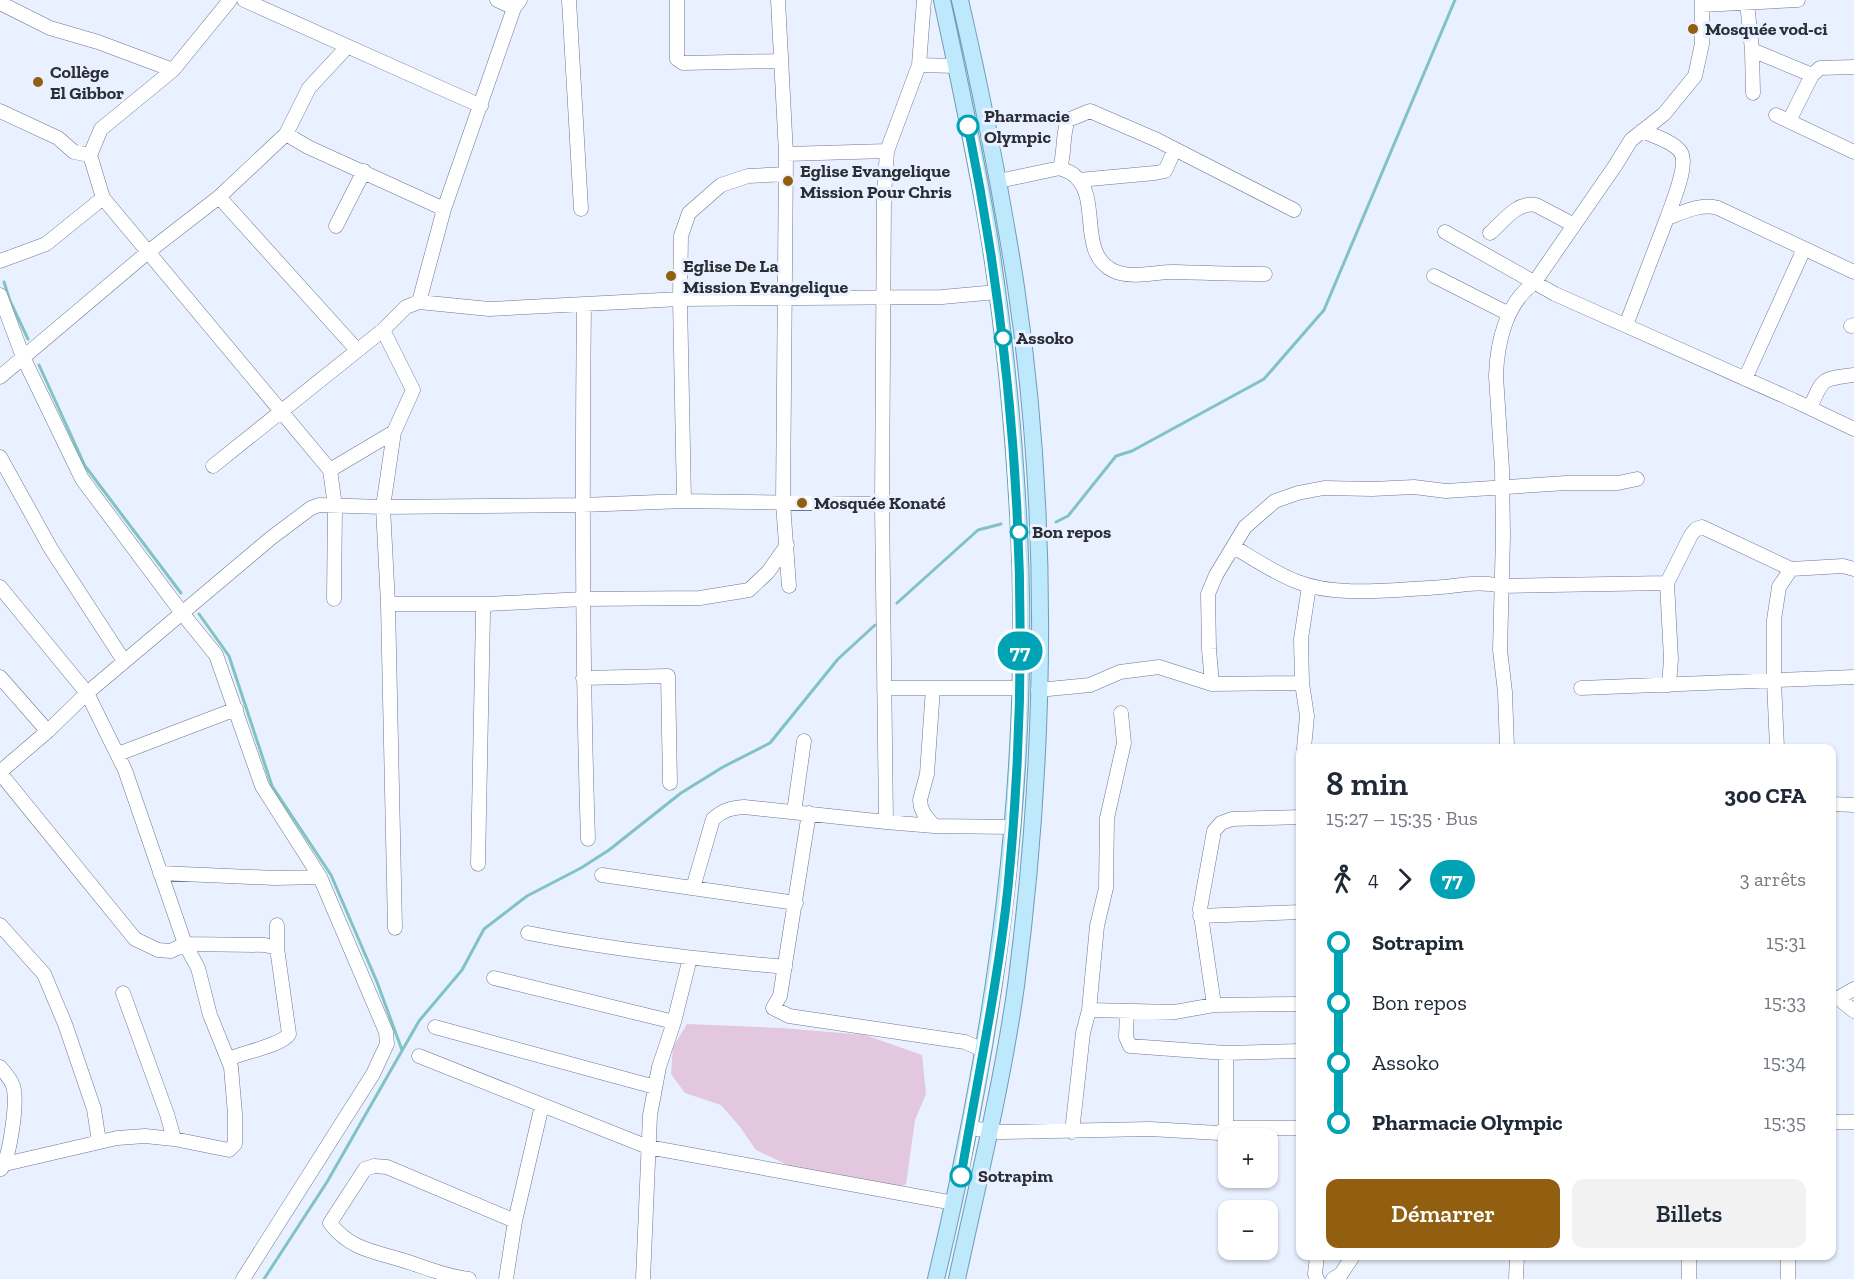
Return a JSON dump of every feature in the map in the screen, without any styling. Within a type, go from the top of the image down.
[{"type":"main road","points":[[936,1279],[969,1128],[997,974],[1013,827],[1020,688],[1018,515],[997,292],[990,241],[942,0]]},
{"type":"main road","points":[[957,1279],[1005,1058],[1022,929],[1033,823],[1038,741],[1040,598],[1037,515],[1029,410],[1016,290],[999,181],[960,0]]},
{"type":"street","points":[[230,0],[173,70],[101,129],[90,155],[103,198],[330,470],[335,506],[334,599]]},
{"type":"street","points":[[244,0],[481,106]]},
{"type":"street","points":[[419,302],[444,209],[517,4],[497,0]]},
{"type":"street","points":[[569,0],[581,209]]},
{"type":"street","points":[[677,0],[677,59],[683,63],[781,61]]},
{"type":"street","points":[[778,0],[786,154],[783,503],[789,586]]},
{"type":"street","points":[[886,822],[882,504],[884,196],[887,151],[919,65],[924,0]]},
{"type":"street","points":[[1507,744],[1505,692],[1500,650],[1502,488],[1496,368],[1500,343],[1509,314],[1521,293],[1534,283],[1616,166],[1630,140],[1664,114],[1695,76],[1702,44],[1702,2],[1747,3],[1798,0]]},
{"type":"street","points":[[0,3],[50,28],[98,42],[173,70]]},
{"type":"street","points":[[1747,3],[1752,50],[1753,93]]},
{"type":"street","points":[[0,377],[148,252],[219,197],[286,134],[309,88],[347,47]]},
{"type":"street","points":[[1752,50],[1812,75]]},
{"type":"street","points":[[919,65],[956,66]]},
{"type":"street","points":[[1854,67],[1820,68],[1812,75],[1782,118],[1854,152]]},
{"type":"street","points":[[0,111],[58,138],[74,152],[90,155]]},
{"type":"street","points":[[1060,168],[1063,160],[1064,129],[1068,120],[1087,111],[1146,135],[1294,210]]},
{"type":"street","points":[[1626,325],[1668,218],[1684,165],[1683,155],[1678,148],[1642,131]]},
{"type":"street","points":[[286,134],[308,147],[444,209]]},
{"type":"street","points":[[1079,180],[1155,174],[1165,171],[1175,149]]},
{"type":"street","points":[[786,154],[887,151]]},
{"type":"street","points":[[999,181],[1060,168],[1076,176],[1086,196],[1095,252],[1105,265],[1116,272],[1264,274]]},
{"type":"street","points":[[336,226],[364,171]]},
{"type":"street","points":[[684,501],[680,299],[681,236],[688,213],[721,185],[748,176],[786,174]]},
{"type":"street","points":[[219,197],[357,350]]},
{"type":"street","points":[[0,261],[46,244],[103,198]]},
{"type":"street","points":[[1490,233],[1516,209],[1530,203],[1574,225]]},
{"type":"street","points":[[1668,218],[1711,206],[1854,272]]},
{"type":"street","points":[[1445,232],[1534,283],[1854,429]]},
{"type":"street","points":[[1745,379],[1804,249]]},
{"type":"street","points":[[1434,276],[1509,314]]},
{"type":"street","points":[[213,466],[281,409],[383,330],[406,307],[419,302],[489,309],[680,299],[942,297],[997,292]]},
{"type":"street","points":[[0,296],[24,357],[82,479],[216,655],[262,786],[320,877],[386,1032],[387,1044],[373,1074],[243,1279]]},
{"type":"street","points":[[584,305],[583,678],[588,840]]},
{"type":"street","points":[[383,330],[412,390],[394,432],[383,507],[388,604],[394,928]]},
{"type":"street","points":[[1810,408],[1820,384],[1825,380],[1854,375]]},
{"type":"street","points":[[330,470],[394,432]]},
{"type":"street","points":[[0,457],[51,549],[124,661]]},
{"type":"street","points":[[1212,684],[1208,594],[1216,574],[1245,527],[1275,501],[1298,493],[1324,488],[1414,487],[1446,491],[1566,483],[1618,483],[1637,479]]},
{"type":"street","points":[[277,948],[265,945],[185,944],[171,951],[158,950],[135,939],[0,772],[124,661],[311,508],[319,505],[383,507],[582,505],[684,501],[882,504]]},
{"type":"street","points":[[1669,685],[1668,583],[1696,529],[1702,527],[1791,569],[1843,566],[1854,569]]},
{"type":"street","points":[[388,604],[488,604],[583,599],[700,598],[748,590],[768,572],[787,546]]},
{"type":"street","points":[[1233,547],[1295,581],[1309,586],[1343,590],[1433,588],[1478,582],[1502,586],[1668,583]]},
{"type":"street","points":[[1777,744],[1774,620],[1779,587],[1791,569]]},
{"type":"street","points":[[1304,744],[1307,716],[1302,683],[1302,639],[1309,586]]},
{"type":"street","points":[[0,587],[87,693],[118,754],[185,944],[198,968],[210,1015],[229,1059],[235,1114],[233,1147],[224,1149],[174,1139],[115,1134],[99,1142],[3,1167],[6,1116],[15,1102],[13,1083],[0,1067]]},
{"type":"street","points":[[478,864],[483,613],[488,604]]},
{"type":"street","points":[[1038,690],[1090,685],[1120,672],[1160,667],[1212,684],[1302,683]]},
{"type":"street","points":[[583,678],[668,676],[669,783]]},
{"type":"street","points":[[0,677],[49,730]]},
{"type":"street","points":[[1581,688],[1854,677]]},
{"type":"street","points":[[884,688],[1020,688]]},
{"type":"street","points":[[933,688],[927,774],[920,800],[924,814],[934,826]]},
{"type":"street","points":[[118,754],[236,709]]},
{"type":"street","points":[[1072,1132],[1083,1033],[1089,1010],[1097,926],[1106,888],[1107,818],[1124,743],[1121,713]]},
{"type":"street","points":[[794,812],[804,741]]},
{"type":"street","points":[[1836,804],[1854,805]]},
{"type":"street","points":[[693,888],[713,819],[720,812],[744,807],[934,826],[1013,827]]},
{"type":"street","points":[[809,813],[780,996],[773,1008],[789,1016],[965,1042],[983,1050]]},
{"type":"street","points":[[1214,1005],[1200,916],[1214,831],[1226,820],[1296,817]]},
{"type":"street","points":[[160,873],[275,878],[320,877]]},
{"type":"street","points":[[602,875],[796,903]]},
{"type":"street","points":[[1200,916],[1296,912]]},
{"type":"street","points":[[0,925],[44,974],[65,1024],[94,1109],[99,1142]]},
{"type":"street","points":[[229,1059],[284,1040],[289,1034],[277,948],[277,925]]},
{"type":"street","points":[[528,933],[571,942],[690,958],[785,967]]},
{"type":"street","points":[[643,1279],[650,1115],[659,1067],[674,1022],[690,958]]},
{"type":"street","points":[[494,978],[674,1022]]},
{"type":"street","points":[[1836,998],[1854,989]]},
{"type":"street","points":[[123,993],[174,1139]]},
{"type":"street","points":[[1836,999],[1854,1011]]},
{"type":"street","points":[[1089,1010],[1175,1012],[1214,1005],[1296,1004]]},
{"type":"street","points":[[1127,1011],[1126,1037],[1130,1046],[1226,1053],[1296,1052]]},
{"type":"street","points":[[435,1027],[655,1087]]},
{"type":"street","points":[[1226,1053],[1226,1128]]},
{"type":"street","points":[[419,1056],[648,1147],[954,1203]]},
{"type":"street","points":[[506,1279],[515,1221],[542,1105]]},
{"type":"street","points":[[1836,1122],[1854,1122]]},
{"type":"street","points":[[969,1128],[988,1132],[1150,1129],[1218,1133]]},
{"type":"street","points":[[1278,1130],[1296,1131]]},
{"type":"street","points":[[469,1279],[436,1273],[403,1260],[368,1252],[340,1236],[330,1222],[365,1169],[374,1166],[387,1167],[515,1221]]},
{"type":"street","points":[[1317,1260],[1315,1274],[1317,1279]]},
{"type":"street","points":[[1333,1279],[1341,1274],[1350,1260]]},
{"type":"street","points":[[1516,1279],[1517,1260]]},
{"type":"street","points":[[1689,1260],[1689,1279]]},
{"type":"street","points":[[1788,1260],[1788,1279]]},
{"type":"shaded area","points":[[687,1024],[782,1028],[865,1035],[922,1055],[926,1094],[915,1120],[906,1184],[890,1192],[802,1172],[756,1150],[721,1105],[685,1093],[671,1074],[673,1047]]},
{"type":"waterway","points":[[1056,522],[1068,516],[1116,456],[1132,451],[1264,379],[1324,310],[1455,0]]},
{"type":"waterway","points":[[4,282],[10,301],[28,339]]},
{"type":"waterway","points":[[39,365],[85,466],[181,593]]},
{"type":"waterway","points":[[897,603],[978,530],[1001,524]]},
{"type":"waterway","points":[[199,614],[229,656],[272,786],[331,875],[377,982],[402,1050]]},
{"type":"waterway","points":[[264,1279],[327,1182],[419,1021],[462,970],[484,929],[527,896],[581,868],[609,850],[681,793],[723,767],[770,743],[838,659],[875,625]]},
{"type":"bus line","name":"77","points":[[961,1176],[995,985],[1008,889],[1020,688],[1018,515],[1010,413],[990,241],[968,126]]},
{"type":"place","name":"Mosquée vod-ci","points":[[1693,29]]},
{"type":"place","name":"Collège El Gibbor","points":[[38,82]]},
{"type":"place","name":"Pharmacie Olympic","points":[[968,126]]},
{"type":"place","name":"Eglise Evangelique Mission Pour Chris","points":[[788,181]]},
{"type":"place","name":"Eglise De La Mission Evangelique","points":[[671,276]]},
{"type":"place","name":"Assoko","points":[[1003,338]]},
{"type":"place","name":"Mosquée Konaté","points":[[802,503]]},
{"type":"place","name":"Bon repos","points":[[1019,532]]},
{"type":"place","name":"Sotrapim","points":[[961,1176]]}]
